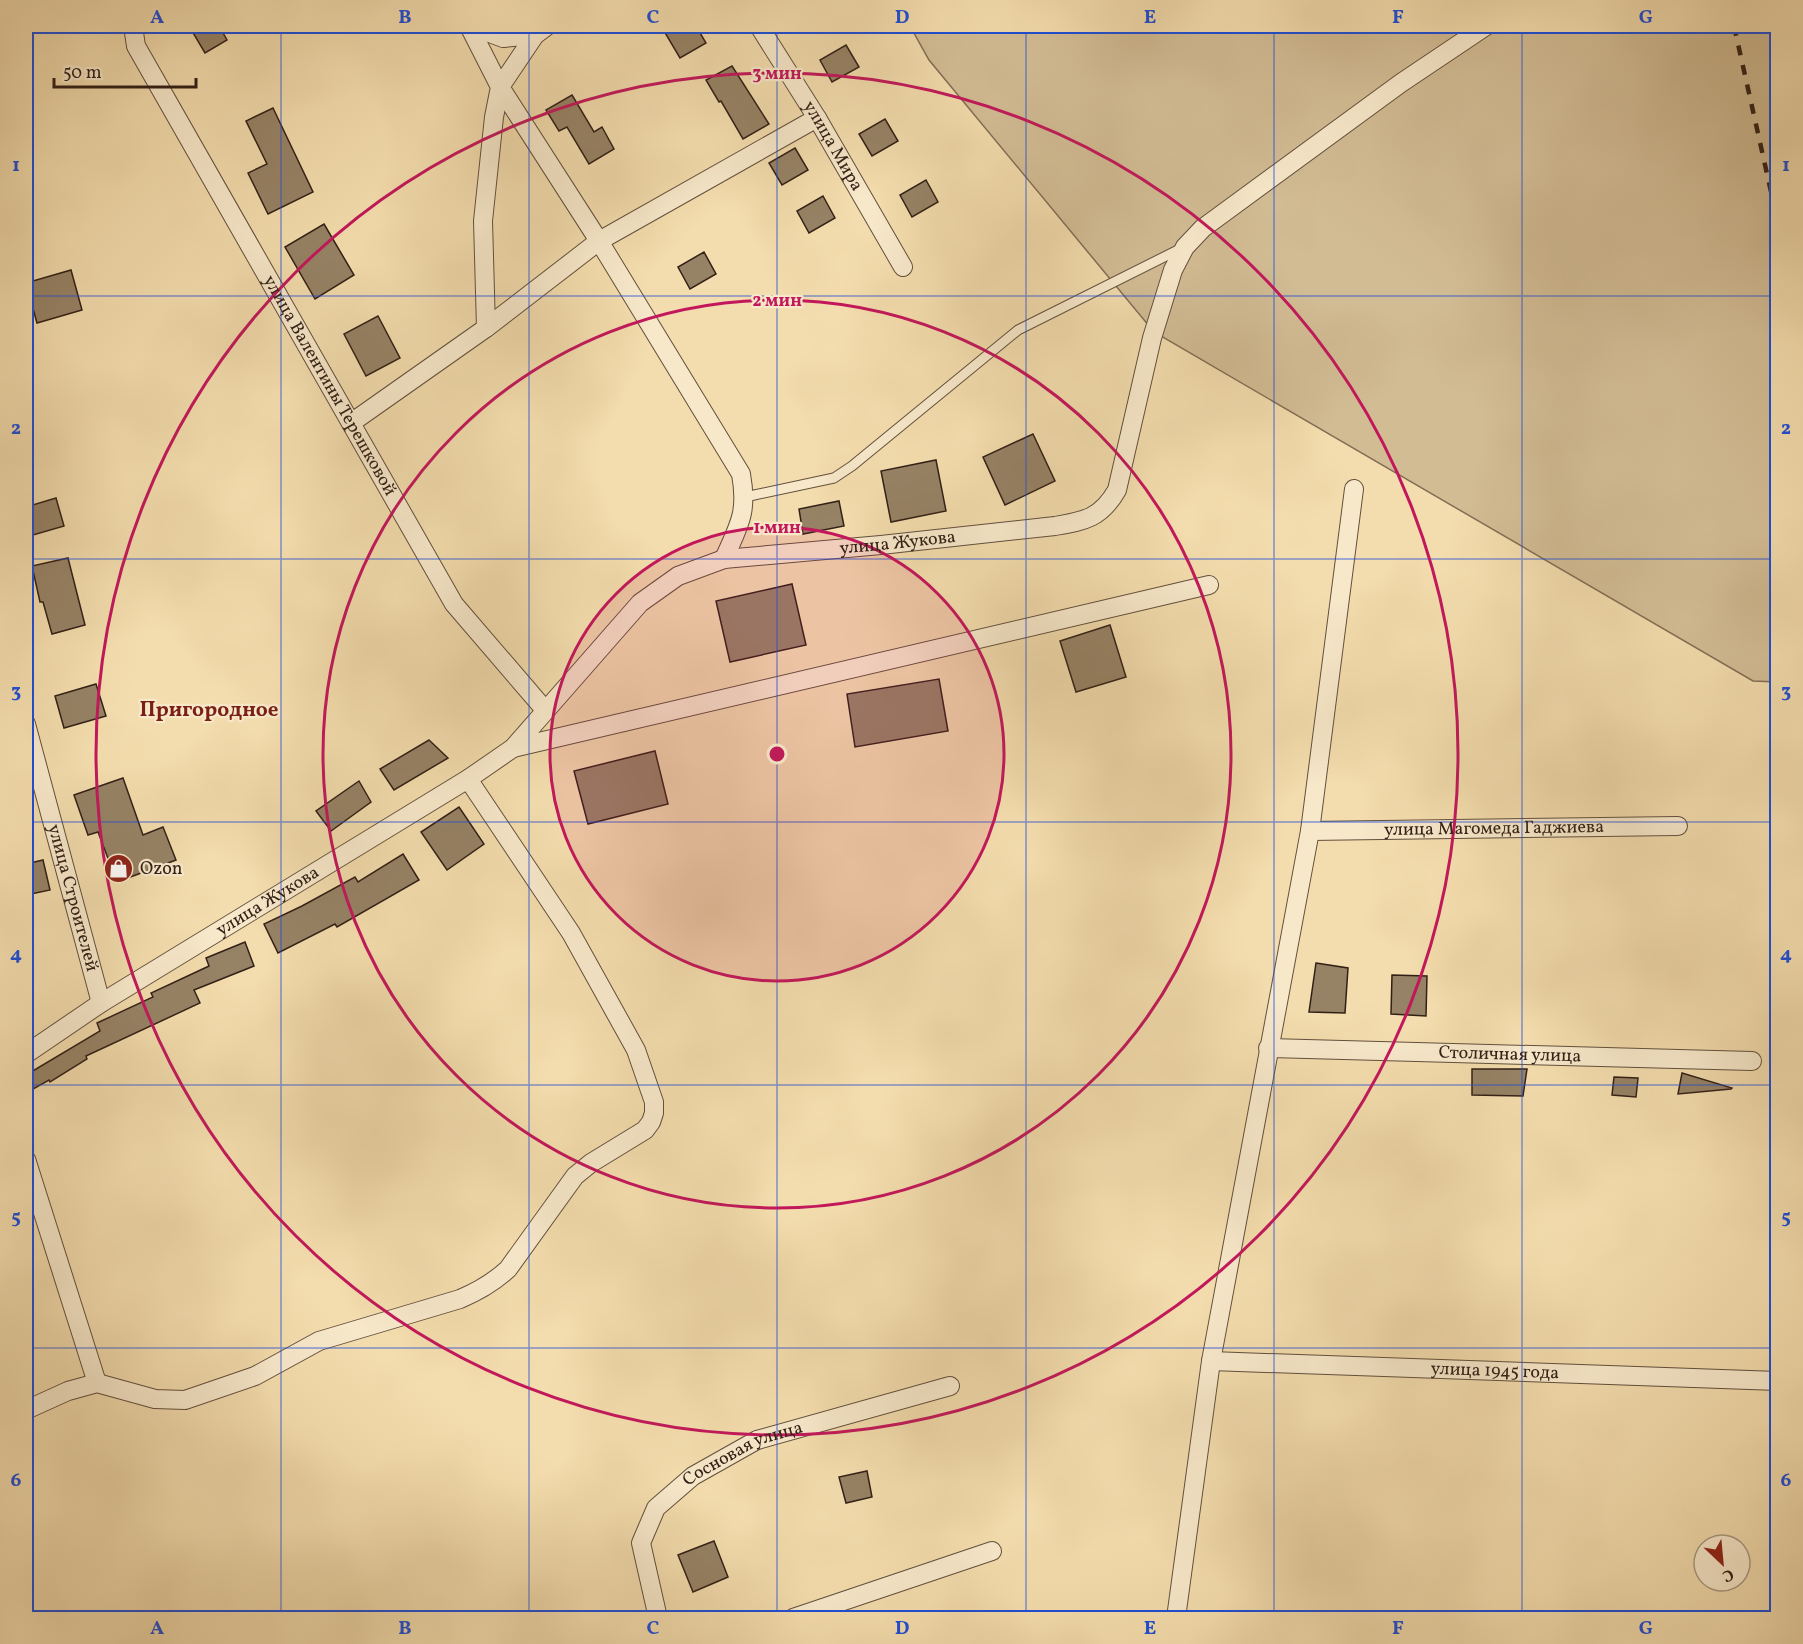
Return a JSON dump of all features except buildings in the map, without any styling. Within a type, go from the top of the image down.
[{"type":"street","name":"улица Валентины Терешковой","points":[[133,26],[136,46],[453,604],[545,710]]},
{"type":"street","points":[[470,26],[503,38],[541,30]]},
{"type":"street","points":[[470,26],[500,87],[600,241],[741,474],[745,497],[742,519],[724,559]]},
{"type":"street","name":"улица Мира","points":[[759,26],[817,118],[903,267]]},
{"type":"street","name":"улица Жукова","points":[[26,1054],[101,1003],[468,779],[513,748],[640,603],[678,576],[724,559],[1055,526],[1080,522],[1098,515],[1117,490],[1152,338],[1173,270],[1185,247],[1203,228],[1401,83],[1486,26]]},
{"type":"street","points":[[486,328],[483,221],[494,117],[500,87],[541,30]]},
{"type":"street","points":[[351,423],[486,328],[600,241],[817,118]]},
{"type":"street","points":[[1176,1618],[1210,1361],[1310,831],[1354,489]]},
{"type":"street","name":"улица Жукова","points":[[513,748],[1209,585]]},
{"type":"street","name":"улица Строителей","points":[[26,724],[101,1003]]},
{"type":"street","points":[[26,1410],[68,1391],[97,1383],[155,1399],[185,1400],[255,1376],[319,1341],[460,1299],[479,1291],[495,1282],[508,1269],[575,1176],[591,1163],[645,1130],[651,1122],[654,1102],[636,1050],[571,933],[468,779]]},
{"type":"street","name":"улица Магомеда Гаджиева","points":[[1310,831],[1678,826]]},
{"type":"street","name":"Столичная улица","points":[[1268,1048],[1752,1061]]},
{"type":"street","points":[[26,1159],[97,1383]]},
{"type":"street","name":"улица 1945 года","points":[[1210,1361],[1778,1381]]},
{"type":"street","name":"Сосновая улица","points":[[658,1618],[641,1543],[656,1508],[693,1476],[757,1440],[950,1386]]},
{"type":"street","points":[[793,1618],[992,1551]]},
{"type":"lane","points":[[745,497],[834,478],[852,466],[1018,330],[1185,247]]},
{"type":"shaded area","points":[[910,26],[1777,26],[1777,682],[1753,681],[1154,332],[929,60]]},
{"type":"railway","points":[[1734,26],[1778,223]]},
{"type":"place","name":"Ozon","points":[[119,869]]},
{"type":"district","name":"Пригородное","points":[[209,710]]}]
